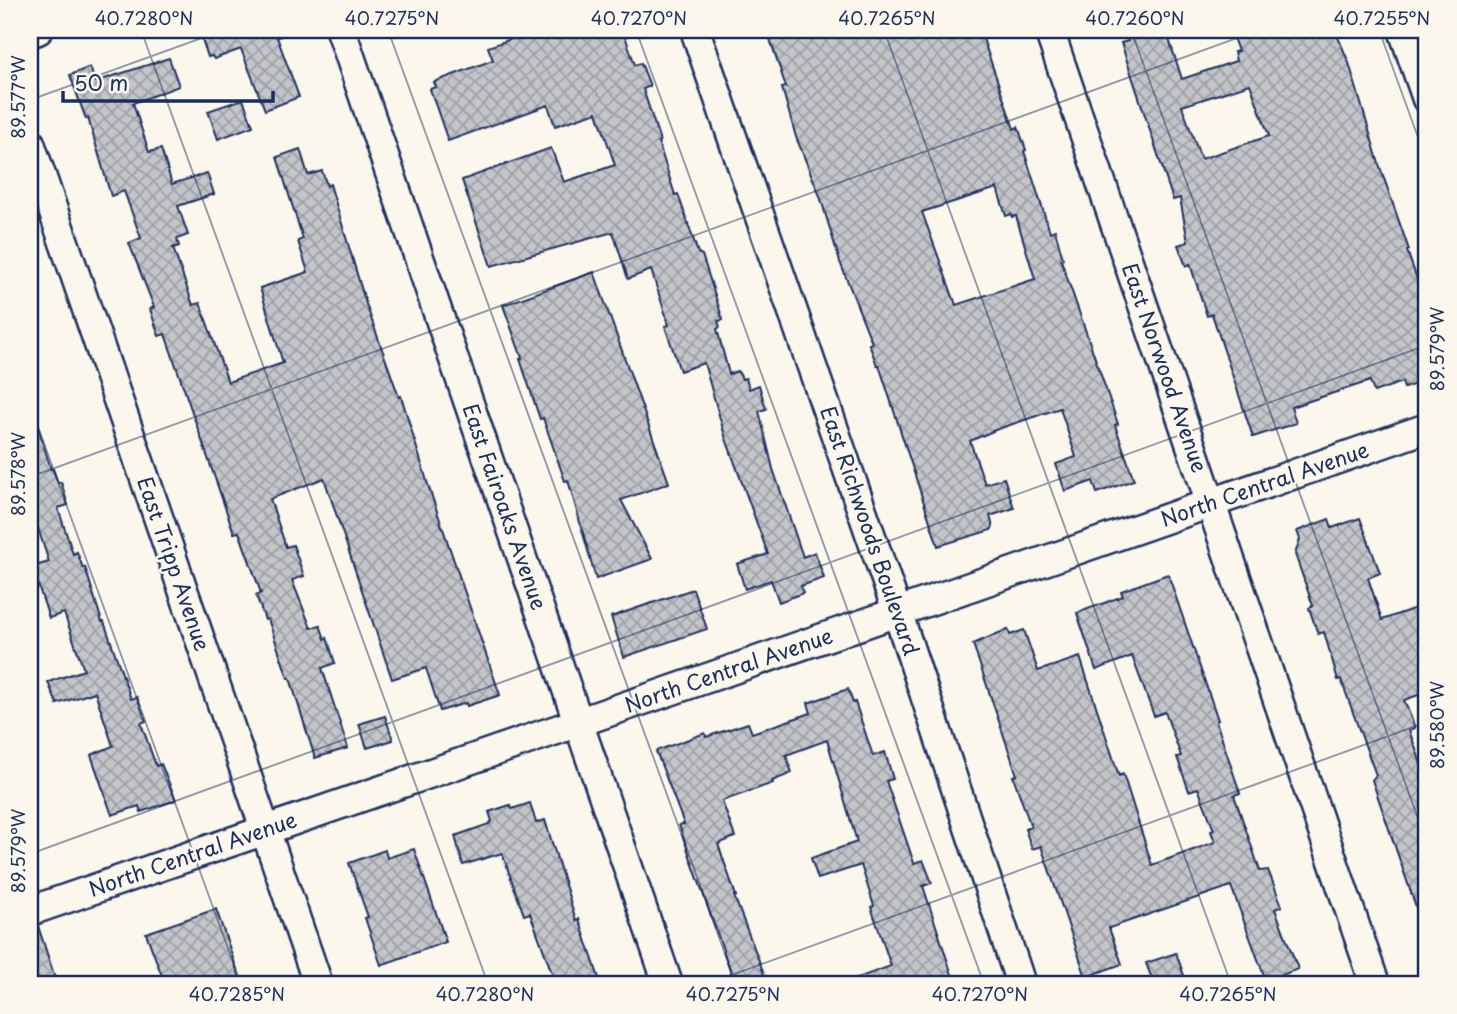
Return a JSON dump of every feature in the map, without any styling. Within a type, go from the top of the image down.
[{"type":"street","points":[[30,33],[38,30]]},
{"type":"street","name":"East Fairoaks Avenue","points":[[341,30],[668,984]]},
{"type":"street","name":"East Richwoods Boulevard","points":[[697,30],[898,614],[1021,984]]},
{"type":"street","name":"East Norwood Avenue","points":[[1049,30],[1375,984]]},
{"type":"street","points":[[1403,30],[1427,99]]},
{"type":"street","name":"East Tripp Avenue","points":[[30,143],[318,984]]},
{"type":"street","name":"North Central Avenue","points":[[30,911],[578,721],[898,614],[1427,428]]},
{"type":"building","points":[[199,30],[287,30],[288,34],[277,37],[299,97],[265,110],[241,49],[214,59],[212,56],[208,57]]},
{"type":"building","points":[[537,30],[623,30],[635,65],[641,63],[650,86],[643,89],[660,141],[658,142],[675,195],[678,194],[698,253],[702,255],[723,320],[718,321],[720,327],[717,329],[729,374],[738,371],[742,379],[746,378],[749,389],[759,385],[766,409],[759,411],[773,469],[803,557],[815,552],[824,578],[801,586],[803,593],[779,602],[771,580],[745,589],[737,564],[768,554],[725,436],[704,363],[680,371],[665,326],[669,325],[651,270],[628,279],[613,232],[491,266],[462,180],[551,148],[564,182],[615,165],[597,112],[555,126],[548,105],[448,141],[430,89],[436,87],[434,82],[493,60],[488,47]]},
{"type":"building","points":[[767,30],[980,30],[1014,129],[1018,127],[1026,150],[1024,151],[1050,232],[1055,230],[1063,259],[1061,260],[1118,424],[1115,425],[1134,480],[1097,493],[1093,481],[1065,491],[1056,464],[1076,457],[1060,408],[970,441],[985,484],[1004,478],[1014,508],[990,516],[993,527],[991,530],[938,546],[879,365],[869,344],[872,343],[796,137],[782,88],[786,87]],"holes":[[[997,188],[1006,216],[1016,216],[1035,279],[956,305],[922,212]]]},
{"type":"building","points":[[1125,30],[1166,30],[1182,79],[1236,61],[1234,52],[1238,51],[1230,30],[1335,30],[1349,63],[1379,164],[1409,250],[1407,251],[1422,293],[1427,291],[1427,380],[1404,388],[1402,382],[1374,392],[1370,381],[1291,407],[1296,423],[1253,437],[1212,314],[1207,316],[1190,264],[1186,266],[1178,245],[1188,242],[1180,198],[1173,200],[1121,43],[1128,41]],"holes":[[[1250,84],[1269,136],[1201,159],[1182,106]]]},
{"type":"building","points":[[169,58],[179,86],[133,103],[149,152],[161,149],[172,184],[207,173],[214,194],[178,206],[188,235],[177,239],[179,246],[173,248],[193,305],[200,303],[228,382],[283,363],[260,288],[308,272],[298,241],[303,239],[277,157],[300,149],[308,175],[322,171],[327,186],[330,184],[366,304],[399,397],[401,396],[429,488],[500,695],[467,706],[466,703],[440,711],[426,668],[392,679],[324,478],[270,499],[286,547],[293,545],[304,576],[292,580],[311,628],[320,625],[335,663],[322,668],[348,748],[315,758],[290,678],[256,595],[261,593],[239,532],[234,533],[165,334],[159,336],[150,309],[154,307],[129,243],[141,238],[124,191],[111,196],[88,118],[86,119],[70,75],[90,67],[95,82]]},
{"type":"building","points":[[243,99],[253,126],[218,139],[208,111]]},
{"type":"building","points":[[594,272],[669,483],[621,500],[652,559],[596,579],[568,480],[565,481],[543,418],[540,419],[503,305]]},
{"type":"building","points":[[35,417],[51,469],[58,483],[61,482],[68,505],[58,508],[73,554],[77,552],[83,568],[85,567],[131,699],[137,697],[146,721],[141,723],[156,766],[161,764],[176,800],[141,812],[139,806],[112,815],[91,755],[113,746],[95,692],[57,704],[48,682],[84,670],[64,613],[49,618],[32,567],[49,562],[30,504],[30,418]]},
{"type":"building","points":[[1360,518],[1380,573],[1368,578],[1382,620],[1427,604],[1427,692],[1404,700],[1415,728],[1409,730],[1427,780],[1427,930],[1424,930],[1372,780],[1376,775],[1341,679],[1338,680],[1324,632],[1318,634],[1309,608],[1313,606],[1295,554],[1300,539],[1297,531],[1329,519],[1332,528]]},
{"type":"building","points":[[1168,574],[1240,793],[1234,795],[1260,871],[1268,870],[1282,906],[1275,909],[1298,969],[1266,981],[1231,886],[1109,928],[1122,964],[1086,977],[1041,846],[1032,849],[1025,829],[1031,827],[1013,776],[1017,775],[973,644],[1008,629],[1010,635],[1024,630],[1038,671],[1080,657],[1119,776],[1123,774],[1152,865],[1215,842],[1211,831],[1214,830],[1198,788],[1189,791],[1177,757],[1181,756],[1165,712],[1154,716],[1132,656],[1096,670],[1077,613],[1123,596],[1121,591]]},
{"type":"building","points":[[693,589],[707,629],[624,657],[611,617]]},
{"type":"building","points":[[848,689],[873,756],[885,752],[893,779],[886,781],[914,863],[923,860],[932,883],[923,886],[955,984],[850,984],[849,981],[891,966],[871,907],[874,906],[861,865],[818,879],[811,858],[857,842],[827,740],[786,755],[792,773],[772,781],[773,783],[722,801],[735,837],[718,844],[734,896],[768,984],[735,984],[679,825],[684,824],[656,751],[705,733],[706,737],[748,723],[752,733],[811,713],[808,703]]},
{"type":"building","points":[[385,716],[393,740],[367,748],[359,724]]},
{"type":"building","points":[[530,803],[536,823],[545,820],[576,920],[579,919],[601,984],[556,984],[530,913],[524,915],[502,853],[463,865],[455,836],[489,824],[492,821],[489,812],[510,805],[512,809]]},
{"type":"building","points":[[414,849],[446,942],[381,965],[349,863],[385,850],[387,858]]},
{"type":"building","points":[[216,909],[242,984],[165,984],[146,933]]},
{"type":"building","points":[[38,926],[57,984],[30,984],[30,927]]},
{"type":"building","points":[[1176,953],[1187,984],[1154,984],[1146,963]]}]
